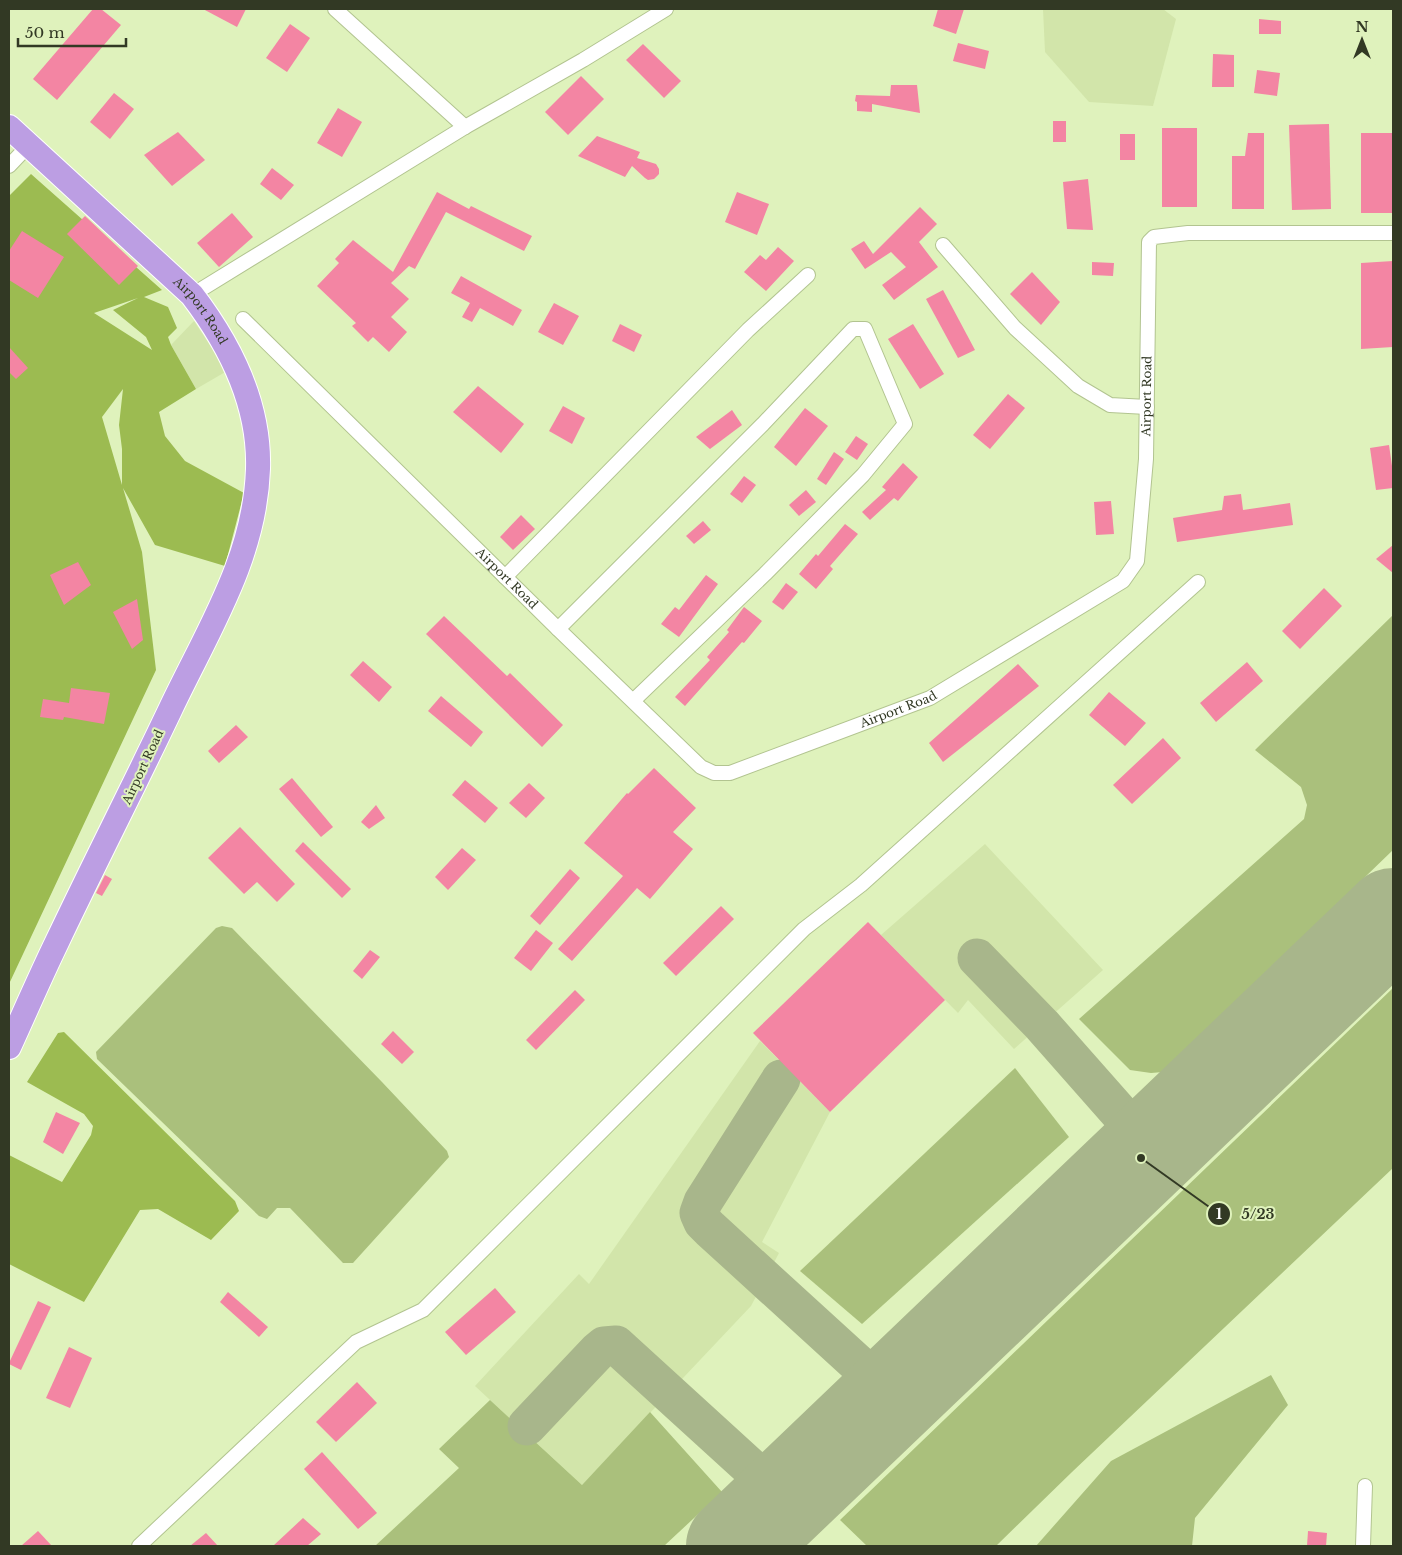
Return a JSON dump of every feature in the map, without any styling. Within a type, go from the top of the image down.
[{"type":"highway","name":"Airport Road","points":[[9,128],[192,295],[213,324],[237,366],[254,419],[258,468],[249,535],[227,596],[56,943],[9,1047]]},
{"type":"street","points":[[335,9],[465,127]]},
{"type":"street","points":[[192,295],[465,127],[583,60],[666,9]]},
{"type":"street","points":[[9,166],[28,146]]},
{"type":"street","name":"Airport Road","points":[[243,320],[701,767],[714,773],[730,773],[930,698],[1123,581],[1137,561],[1146,459],[1148,407],[1149,242],[1154,237],[1215,232],[1393,233]]},
{"type":"street","points":[[942,245],[1015,328],[1078,386],[1110,405],[1148,407]]},
{"type":"street","points":[[505,577],[748,330],[808,275]]},
{"type":"street","points":[[558,628],[756,432],[853,329],[865,329],[905,424],[863,475],[765,574],[634,700]]},
{"type":"street","points":[[139,1546],[356,1342],[423,1310],[804,929],[868,878],[1198,582]]},
{"type":"street","points":[[1363,1546],[1365,1486]]},
{"type":"shaded area","points":[[1043,9],[1163,9],[1176,19],[1153,106],[1089,102],[1045,52]]},
{"type":"shaded area","points":[[194,321],[227,371],[196,389],[171,345]]},
{"type":"shaded area","points":[[1393,615],[1393,850],[1163,1072],[1151,1073],[1130,1070],[1079,1019],[1304,819],[1307,805],[1301,787],[1255,750]]},
{"type":"shaded area","points":[[985,844],[1103,970],[1014,1049],[968,1000],[958,1013],[881,935]]},
{"type":"shaded area","points":[[222,926],[232,928],[447,1151],[449,1157],[353,1263],[343,1263],[290,1208],[277,1208],[267,1219],[259,1216],[97,1059],[96,1052],[216,928]]},
{"type":"shaded area","points":[[1393,988],[1393,1168],[996,1546],[867,1546],[840,1520]]},
{"type":"shaded area","points":[[760,1041],[830,1112],[762,1242],[779,1253],[751,1306],[582,1485],[475,1386],[579,1274],[589,1284]]},
{"type":"shaded area","points":[[1015,1068],[1069,1137],[862,1324],[800,1271]]},
{"type":"shaded area","points":[[1271,1375],[1288,1405],[1195,1518],[1192,1546],[1036,1546],[1111,1461]]},
{"type":"shaded area","points":[[490,1400],[582,1485],[650,1412],[722,1492],[664,1546],[375,1546],[459,1468],[439,1449]]},
{"type":"green space","points":[[31,174],[162,290],[144,297],[168,307],[177,328],[168,337],[196,389],[159,412],[165,436],[185,461],[244,493],[225,566],[155,545],[123,488],[142,552],[156,670],[9,984],[9,196]],"holes":[[[138,298],[113,310],[146,337],[152,350],[94,313]],[[123,389],[119,425],[122,449],[122,485],[102,417]]]},
{"type":"green space","points":[[64,1032],[235,1201],[239,1211],[211,1240],[158,1209],[140,1210],[84,1302],[9,1264],[9,1155],[62,1182],[91,1135],[93,1126],[84,1114],[27,1082],[58,1033]]},
{"type":"building","points":[[93,9],[101,9],[121,25],[57,100],[33,79]]},
{"type":"building","points":[[203,9],[246,9],[237,27]]},
{"type":"building","points":[[938,9],[964,9],[956,34],[933,26]]},
{"type":"building","points":[[1259,19],[1281,21],[1281,34],[1259,34]]},
{"type":"building","points":[[290,24],[310,38],[287,72],[266,58]]},
{"type":"building","points":[[958,43],[989,51],[985,69],[953,61]]},
{"type":"building","points":[[643,44],[681,81],[664,98],[626,60]]},
{"type":"building","points":[[1213,54],[1234,55],[1234,87],[1212,87]]},
{"type":"building","points":[[1257,70],[1280,73],[1277,96],[1254,93]]},
{"type":"building","points":[[581,76],[604,99],[568,135],[545,112]]},
{"type":"building","points":[[891,85],[917,85],[920,113],[872,104],[872,112],[857,111],[856,95],[890,96]]},
{"type":"building","points":[[114,93],[134,109],[110,139],[90,122]]},
{"type":"building","points":[[338,108],[362,122],[342,157],[317,143]]},
{"type":"building","points":[[1053,121],[1066,121],[1066,142],[1053,142]]},
{"type":"building","points":[[1329,124],[1331,209],[1292,210],[1289,125]]},
{"type":"building","points":[[1162,128],[1197,128],[1197,207],[1162,207]]},
{"type":"building","points":[[178,132],[205,160],[172,186],[144,155]]},
{"type":"building","points":[[1248,133],[1264,133],[1264,209],[1232,209],[1232,156],[1245,156]]},
{"type":"building","points":[[1361,133],[1393,133],[1393,213],[1361,213]]},
{"type":"building","points":[[1120,134],[1135,134],[1135,160],[1120,160]]},
{"type":"building","points":[[597,136],[640,152],[637,158],[656,164],[659,174],[654,179],[648,180],[632,166],[625,177],[578,156]]},
{"type":"building","points":[[272,168],[294,185],[281,200],[260,184]]},
{"type":"building","points":[[1088,179],[1093,230],[1067,229],[1063,182]]},
{"type":"building","points":[[437,192],[469,209],[471,206],[532,236],[524,251],[446,212],[415,269],[409,266],[391,283],[409,299],[391,317],[407,332],[389,352],[373,337],[368,342],[352,326],[356,323],[317,286],[339,263],[335,259],[353,240],[393,272]]},
{"type":"building","points":[[737,192],[769,204],[757,235],[725,222]]},
{"type":"building","points":[[920,207],[937,224],[919,242],[938,267],[894,300],[882,285],[906,267],[891,252],[865,269],[851,249],[864,241],[873,254]]},
{"type":"building","points":[[232,213],[253,237],[219,267],[197,243]]},
{"type":"building","points":[[85,216],[138,266],[119,285],[67,234]]},
{"type":"building","points":[[22,231],[64,257],[38,298],[9,280],[9,251]]},
{"type":"building","points":[[778,247],[794,261],[766,291],[744,272],[760,255],[766,260]]},
{"type":"building","points":[[1393,261],[1393,347],[1361,349],[1361,263]]},
{"type":"building","points":[[1092,262],[1114,263],[1113,276],[1092,275]]},
{"type":"building","points":[[1032,272],[1060,302],[1041,325],[1010,294]]},
{"type":"building","points":[[461,276],[522,310],[513,326],[480,308],[472,322],[462,317],[470,303],[451,293]]},
{"type":"building","points":[[943,290],[975,350],[958,358],[926,299]]},
{"type":"building","points":[[554,303],[579,316],[563,345],[538,332]]},
{"type":"building","points":[[620,324],[642,335],[634,352],[612,341]]},
{"type":"building","points":[[913,324],[944,374],[920,389],[888,339]]},
{"type":"building","points":[[9,347],[28,368],[16,379],[9,372]]},
{"type":"building","points":[[478,386],[524,424],[501,453],[453,412]]},
{"type":"building","points":[[1008,394],[1025,408],[990,449],[973,435]]},
{"type":"building","points":[[563,406],[585,418],[572,444],[549,431]]},
{"type":"building","points":[[805,408],[828,426],[796,466],[774,447]]},
{"type":"building","points":[[732,410],[742,425],[710,449],[696,437]]},
{"type":"building","points":[[856,436],[868,444],[857,460],[845,452]]},
{"type":"building","points":[[1389,445],[1393,488],[1376,490],[1370,448]]},
{"type":"building","points":[[834,452],[844,459],[826,485],[817,479]]},
{"type":"building","points":[[903,463],[918,477],[898,501],[894,498],[870,520],[862,512],[886,490],[882,487]]},
{"type":"building","points":[[744,476],[756,485],[742,503],[730,494]]},
{"type":"building","points":[[806,490],[816,502],[799,516],[789,505]]},
{"type":"building","points":[[1241,494],[1243,510],[1290,503],[1293,525],[1177,542],[1173,518],[1222,510],[1224,496]]},
{"type":"building","points":[[1111,501],[1114,534],[1096,535],[1094,502]]},
{"type":"building","points":[[521,515],[535,529],[513,550],[500,537]]},
{"type":"building","points":[[703,521],[711,530],[694,544],[686,536]]},
{"type":"building","points":[[845,524],[858,534],[830,566],[833,569],[816,589],[799,574],[816,554],[818,556]]},
{"type":"building","points":[[1393,545],[1393,573],[1376,559]]},
{"type":"building","points":[[78,562],[91,585],[64,605],[50,575]]},
{"type":"building","points":[[706,575],[718,584],[679,637],[661,624],[675,607],[679,610]]},
{"type":"building","points":[[786,583],[798,592],[783,610],[772,602]]},
{"type":"building","points":[[1324,588],[1342,606],[1300,649],[1282,631]]},
{"type":"building","points":[[137,599],[143,640],[132,649],[113,612]]},
{"type":"building","points":[[744,607],[762,621],[685,706],[675,697],[710,660],[707,657],[729,632],[727,630]]},
{"type":"building","points":[[444,616],[507,676],[510,673],[563,725],[542,747],[426,634]]},
{"type":"building","points":[[363,661],[392,687],[379,702],[350,675]]},
{"type":"building","points":[[1247,662],[1263,681],[1216,722],[1200,703]]},
{"type":"building","points":[[1018,664],[1039,686],[943,762],[929,743]]},
{"type":"building","points":[[71,688],[110,693],[104,724],[64,717],[63,720],[40,717],[43,699],[69,703]]},
{"type":"building","points":[[1109,692],[1146,723],[1125,746],[1089,715]]},
{"type":"building","points":[[441,696],[483,732],[471,747],[428,711]]},
{"type":"building","points":[[236,725],[248,737],[219,763],[208,751]]},
{"type":"building","points":[[1163,738],[1181,758],[1132,804],[1113,785]]},
{"type":"building","points":[[654,768],[696,808],[673,832],[693,849],[650,899],[637,888],[572,961],[558,949],[623,876],[584,843],[627,793]]},
{"type":"building","points":[[292,778],[333,827],[321,837],[279,789]]},
{"type":"building","points":[[465,780],[498,808],[485,823],[452,795]]},
{"type":"building","points":[[529,783],[545,798],[526,818],[509,803]]},
{"type":"building","points":[[376,805],[385,818],[369,829],[361,822]]},
{"type":"building","points":[[240,827],[295,884],[277,902],[257,882],[244,894],[208,858]]},
{"type":"building","points":[[303,842],[351,889],[342,898],[295,851]]},
{"type":"building","points":[[462,848],[476,860],[448,890],[435,877]]},
{"type":"building","points":[[570,869],[580,878],[540,925],[530,916]]},
{"type":"building","points":[[105,875],[112,879],[102,896],[96,893]]},
{"type":"building","points":[[721,906],[734,919],[676,976],[663,963]]},
{"type":"building","points":[[868,922],[945,1000],[830,1112],[753,1033]]},
{"type":"building","points":[[536,930],[553,943],[531,971],[514,958]]},
{"type":"building","points":[[370,950],[380,957],[362,979],[353,971]]},
{"type":"building","points":[[575,990],[585,1000],[536,1050],[526,1040]]},
{"type":"building","points":[[393,1031],[414,1052],[402,1064],[381,1044]]},
{"type":"building","points":[[56,1112],[80,1123],[63,1154],[43,1142]]},
{"type":"building","points":[[495,1288],[516,1312],[466,1355],[445,1332]]},
{"type":"building","points":[[228,1292],[268,1327],[259,1337],[220,1302]]},
{"type":"building","points":[[38,1301],[51,1307],[21,1370],[9,1363]]},
{"type":"building","points":[[69,1347],[92,1358],[70,1408],[46,1398]]},
{"type":"building","points":[[357,1382],[377,1403],[336,1442],[316,1422]]},
{"type":"building","points":[[322,1452],[377,1513],[358,1529],[304,1469]]},
{"type":"building","points":[[303,1518],[321,1534],[307,1546],[273,1546]]},
{"type":"building","points":[[38,1531],[52,1546],[21,1546]]},
{"type":"building","points":[[1308,1531],[1327,1533],[1326,1546],[1307,1546]]},
{"type":"building","points":[[206,1533],[218,1546],[190,1546]]},
{"type":"taxiway","points":[[977,958],[1042,1025],[1139,1135],[1143,1142],[1141,1158]]},
{"type":"taxiway","points":[[781,1079],[703,1202],[699,1213],[703,1222],[710,1229],[893,1396]]},
{"type":"taxiway","points":[[527,1426],[598,1351],[604,1346],[616,1345],[785,1499]]},
{"type":"runway","points":[[735,1546],[1393,917]]},
{"type":"place","name":"5/23","points":[[1141,1158]]}]
